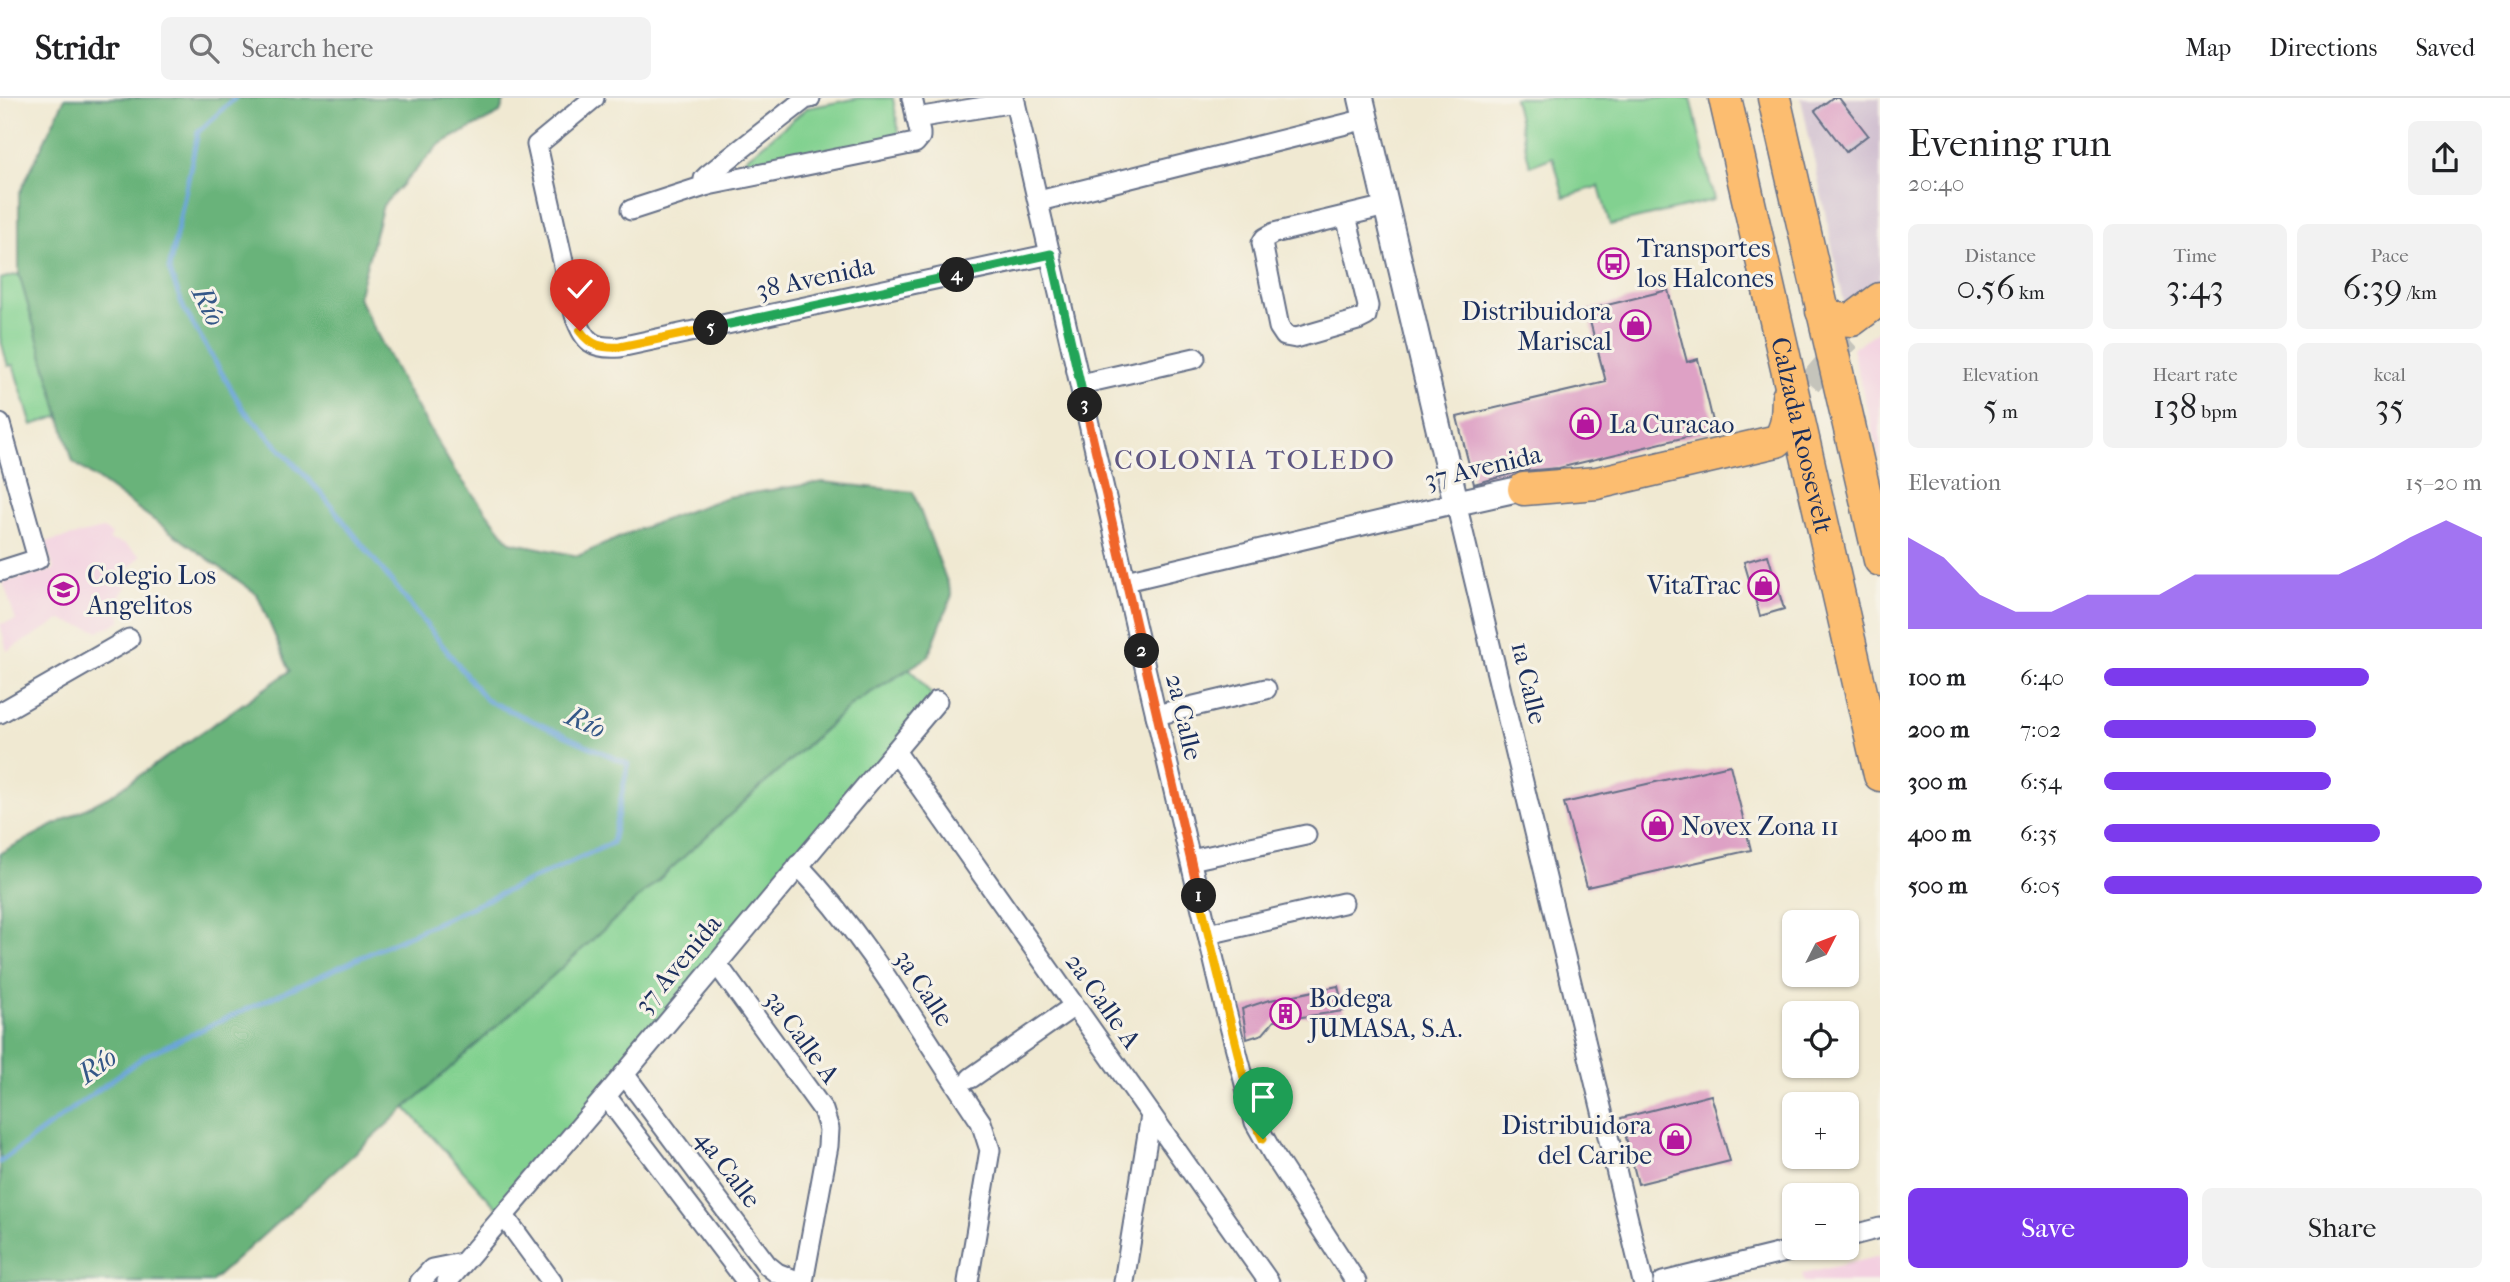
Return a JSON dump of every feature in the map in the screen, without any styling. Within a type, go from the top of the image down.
[{"type":"highway","name":"Calzada Roosevelt","points":[[1725,98],[1880,775]]},
{"type":"highway","name":"Calzada Roosevelt","points":[[1774,98],[1880,560]]},
{"type":"highway","points":[[1822,311],[1837,319],[1852,320],[1880,299]]},
{"type":"highway","points":[[1524,489],[1597,484],[1777,441],[1784,435],[1787,424],[1788,374]]},
{"type":"street","name":"38 Avenida","points":[[594,98],[537,145],[575,316],[580,331],[590,343],[606,348],[620,347],[1051,254]]},
{"type":"street","points":[[708,185],[704,179],[708,175],[805,99],[810,98]]},
{"type":"street","points":[[631,210],[708,185],[915,143],[920,137],[912,98]]},
{"type":"street","points":[[916,118],[1014,100]]},
{"type":"street","name":"2a Calle","points":[[1014,100],[1156,715],[1255,1122],[1268,1147],[1356,1282]]},
{"type":"street","points":[[1039,201],[1364,108]]},
{"type":"street","name":"1a Calle","points":[[1364,108],[1643,1282]]},
{"type":"street","points":[[1346,216],[1368,306],[1366,316],[1296,338],[1285,336],[1279,327],[1262,243],[1265,238],[1274,233],[1386,206]]},
{"type":"street","points":[[1855,333],[1880,314]]},
{"type":"street","points":[[1081,384],[1195,358]]},
{"type":"street","points":[[0,424],[38,559],[0,571]]},
{"type":"street","name":"37 Avenida","points":[[1126,581],[1524,489],[1772,426]]},
{"type":"street","points":[[0,713],[129,639]]},
{"type":"street","points":[[1156,715],[1266,689]]},
{"type":"street","name":"37 Avenida","points":[[447,1282],[607,1096],[937,701]]},
{"type":"street","name":"2a Calle A","points":[[895,751],[1269,1282]]},
{"type":"street","points":[[1191,860],[1306,835]]},
{"type":"street","name":"3a Calle","points":[[798,865],[831,900],[868,950],[981,1122],[990,1150],[968,1282]]},
{"type":"street","points":[[1208,934],[1343,903]]},
{"type":"street","name":"3a Calle A","points":[[717,964],[823,1110],[829,1129],[802,1282]]},
{"type":"street","points":[[971,1079],[1074,1006]]},
{"type":"street","name":"4a Calle","points":[[624,1073],[767,1265],[776,1273],[802,1282]]},
{"type":"street","name":"4a Calle","points":[[607,1096],[747,1282]]},
{"type":"street","points":[[1124,1282],[1151,1115]]},
{"type":"street","points":[[504,1216],[552,1282]]},
{"type":"street","points":[[1859,1234],[1880,1228]]},
{"type":"street","points":[[1663,1282],[1782,1253]]},
{"type":"street","points":[[420,1282],[432,1269],[463,1263]]},
{"type":"shaded area","points":[[1801,98],[1880,98],[1880,281],[1845,307]]},
{"type":"shaded area","points":[[1880,329],[1880,460],[1852,349]]},
{"type":"shaded area","name":"Colegio Los Angelitos","points":[[103,529],[112,534],[109,540],[125,544],[141,556],[119,577],[126,587],[121,594],[121,621],[99,631],[60,620],[7,651],[0,624],[16,620],[3,582],[54,570],[46,542]]},
{"type":"shaded area","points":[[1880,1256],[1880,1282],[1804,1282],[1802,1274]]},
{"type":"green space","points":[[65,98],[505,98],[500,113],[440,144],[383,205],[358,297],[400,378],[454,470],[510,542],[578,556],[634,531],[727,497],[823,482],[913,492],[952,595],[928,657],[853,703],[211,1282],[0,1282],[0,853],[110,796],[290,671],[257,594],[73,462],[19,274],[19,194]]},
{"type":"green space","points":[[859,98],[893,98],[900,139],[726,175],[807,108]]},
{"type":"green space","points":[[1514,98],[1691,98],[1714,200],[1610,225],[1599,186],[1564,197],[1553,157],[1530,166]]},
{"type":"green space","points":[[19,274],[60,416],[32,425],[13,365],[8,366],[0,337],[0,279]]},
{"type":"green space","points":[[910,669],[937,701],[504,1216],[406,1108],[854,703]]},
{"type":"building","points":[[1832,98],[1839,98],[1868,135],[1846,152],[1815,111]]},
{"type":"building","name":"La Curacao","points":[[1668,290],[1687,362],[1698,359],[1715,430],[1559,468],[1522,471],[1474,484],[1457,417],[1606,382],[1587,310]]},
{"type":"building","name":"VitaTrac","points":[[1768,555],[1784,609],[1760,616],[1744,562]]},
{"type":"building","name":"Novex Zona 11","points":[[1730,765],[1751,850],[1587,887],[1564,803]]},
{"type":"building","name":"Bodega JUMASA, S.A.","points":[[1338,986],[1344,1011],[1274,1021],[1263,1034],[1247,1039],[1242,1009],[1266,1001]]},
{"type":"building","name":"Distribuidora del Caribe","points":[[1711,1095],[1730,1161],[1638,1184],[1621,1118]]},
{"type":"waterway","name":"Río","points":[[0,1162],[146,1055],[612,843],[628,764],[486,700],[322,494],[243,409],[184,309],[169,269],[198,132],[235,98]]},
{"type":"tunnel","points":[[1786,411],[1855,333]]},
{"type":"place","name":"Transportes los Halcones","points":[[1614,263]]},
{"type":"place","name":"Distribuidora Mariscal","points":[[1635,326]]},
{"type":"place","name":"La Curacao","points":[[1586,424]]},
{"type":"place","name":"VitaTrac","points":[[1764,585]]},
{"type":"place","name":"Colegio Los Angelitos","points":[[64,590]]},
{"type":"place","name":"Novex Zona 11","points":[[1658,826]]},
{"type":"place","name":"Bodega JUMASA, S.A.","points":[[1286,1013]]},
{"type":"place","name":"Distribuidora del Caribe","points":[[1675,1140]]},
{"type":"district","name":"COLONIA TOLEDO","points":[[1255,459]]},
{"type":"route","points":[[580,331],[590,343],[597,346],[620,347],[1051,254],[1225,1007],[1255,1122],[1263,1139]]}]
